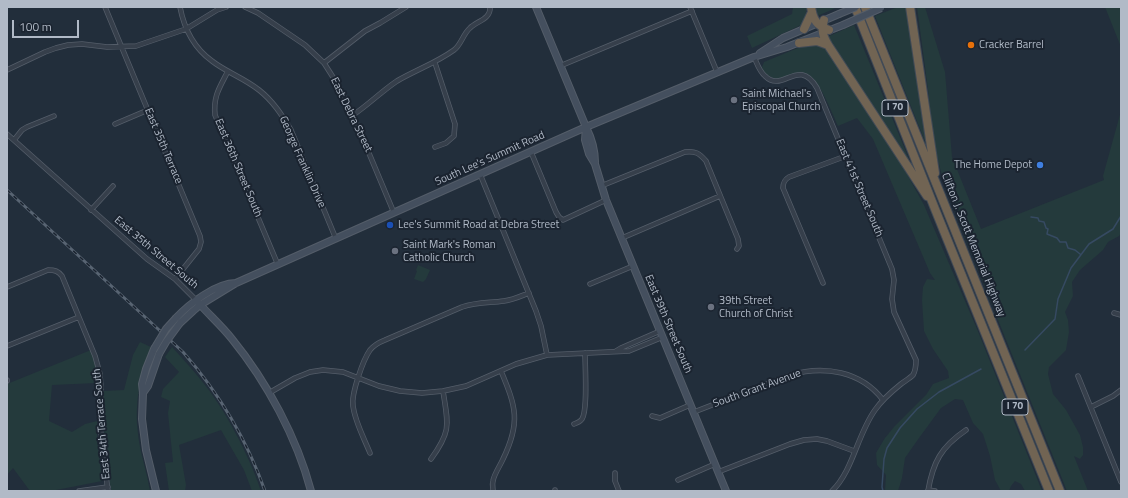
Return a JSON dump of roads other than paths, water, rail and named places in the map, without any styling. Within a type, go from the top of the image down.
[{"type":"highway","name":"Clifton J. Scott Memorial Highway","points":[[856,7],[935,209],[1049,491]]},
{"type":"highway","name":"Clifton J. Scott Memorial Highway","points":[[865,7],[1060,491]]},
{"type":"highway","points":[[812,9],[823,27],[828,45],[935,209]]},
{"type":"highway","points":[[804,29],[812,9]]},
{"type":"highway","points":[[911,9],[936,183]]},
{"type":"highway","points":[[799,43],[817,42],[828,45]]},
{"type":"main road","name":"South Lee's Summit Road","points":[[144,394],[159,354],[183,310],[198,303],[225,284],[236,283],[278,265],[586,127],[754,57],[799,43],[839,14],[856,7]]},
{"type":"main road","name":"South Lee's Summit Road","points":[[754,57],[783,38],[804,29],[843,25],[882,7]]},
{"type":"main road","name":"East 39th Street South","points":[[538,8],[560,66],[591,137],[595,153],[595,164],[606,200],[726,491]]},
{"type":"main road","name":"East 35th Street South","points":[[198,303],[232,339],[269,393],[293,442],[311,491]]},
{"type":"main road","name":"South Lee's Summit Road","points":[[156,491],[144,436],[142,419],[144,394],[142,384],[154,349],[163,334],[178,320]]},
{"type":"street","name":"East 35th Terrace","points":[[105,7],[200,236],[201,242],[199,249],[176,279]]},
{"type":"street","name":"George Franklin Drive","points":[[180,7],[186,29],[204,55],[212,62],[260,90],[272,102],[282,116],[290,130],[336,239]]},
{"type":"street","points":[[7,70],[45,52],[68,45],[82,44],[108,47],[136,46],[186,29],[217,10],[226,7]]},
{"type":"street","name":"East Debra Street","points":[[245,7],[258,13],[305,45],[324,63],[338,85],[353,115],[394,213]]},
{"type":"street","points":[[324,63],[365,31],[406,7]]},
{"type":"street","points":[[353,115],[398,80],[435,63],[456,49],[468,29],[488,16],[490,8]]},
{"type":"street","points":[[560,66],[691,9],[717,72]]},
{"type":"street","name":"East 41st Street South","points":[[754,57],[762,73],[770,80],[780,81],[799,74],[806,76],[813,81],[846,156],[892,270],[894,280],[892,300],[894,312],[916,360],[916,368],[913,375],[883,400]]},
{"type":"street","points":[[435,63],[455,124],[454,136],[446,143],[435,147]]},
{"type":"street","name":"East 36th Street South","points":[[228,71],[216,96],[214,105],[215,115],[278,265]]},
{"type":"street","points":[[115,124],[148,110]]},
{"type":"street","points":[[14,140],[22,130],[54,116]]},
{"type":"street","name":"East 35th Street South","points":[[7,134],[147,259],[176,279],[198,303]]},
{"type":"street","points":[[601,186],[685,152],[693,151],[706,161],[738,239],[739,246],[737,249]]},
{"type":"street","points":[[531,152],[556,212],[563,220],[606,200]]},
{"type":"street","points":[[823,283],[783,188],[783,184],[789,177],[846,156]]},
{"type":"street","points":[[480,174],[529,293],[541,326],[547,355]]},
{"type":"street","points":[[91,210],[113,186]]},
{"type":"street","points":[[622,238],[720,196]]},
{"type":"street","points":[[590,284],[633,266]]},
{"type":"street","name":"East 34th Terrace South","points":[[7,287],[48,270],[57,271],[62,276],[95,356],[100,374],[101,437],[108,489]]},
{"type":"street","points":[[370,453],[357,421],[353,404],[358,378],[366,357],[371,349],[377,343],[462,306],[486,302],[506,301],[529,293]]},
{"type":"street","points":[[1114,313],[1121,315]]},
{"type":"street","points":[[7,346],[79,316]]},
{"type":"street","points":[[269,393],[295,378],[317,370],[332,370],[351,375],[379,386],[400,391],[422,393],[443,391],[466,386],[516,364],[547,355],[615,352],[622,348],[662,334]]},
{"type":"street","points":[[574,424],[583,417],[585,403],[585,353]]},
{"type":"street","name":"South Grant Avenue","points":[[694,412],[801,371],[813,370],[833,371],[854,377],[871,387],[883,400]]},
{"type":"street","points":[[493,491],[492,482],[510,444],[514,432],[515,422],[511,396],[501,371]]},
{"type":"street","points":[[1078,376],[1121,482]]},
{"type":"street","points":[[1090,407],[1113,396],[1121,390]]},
{"type":"street","points":[[432,460],[441,446],[447,431],[448,424],[443,391]]},
{"type":"street","points":[[832,491],[843,477],[867,423],[883,400]]},
{"type":"street","points":[[652,416],[660,418],[690,405]]},
{"type":"street","points":[[935,491],[928,490],[931,473],[938,457],[951,442],[966,430]]},
{"type":"street","points":[[718,472],[804,440],[817,439],[827,441],[854,451]]},
{"type":"street","points":[[678,480],[715,464]]},
{"type":"street","points":[[615,473],[615,481],[619,491]]},
{"type":"street","points":[[79,491],[108,489]]},
{"type":"waterway","points":[[1025,350],[1055,319],[1058,299],[1071,268],[1089,244],[1113,229],[1121,216]]},
{"type":"waterway","points":[[1031,217],[1038,218],[1039,221],[1044,222],[1046,228],[1048,229],[1047,234],[1057,238],[1060,242],[1066,242],[1068,248],[1075,250],[1080,254]]},
{"type":"waterway","points":[[883,491],[884,459],[887,448],[900,428],[917,409],[939,392],[981,369]]},
{"type":"railway","points":[[7,190],[183,352],[208,384],[231,418],[250,454],[265,491]]},
{"type":"place","name":"Cracker Barrel","points":[[971,45]]},
{"type":"place","name":"Saint Michael's Episcopal Church","points":[[734,100]]},
{"type":"place","name":"The Home Depot","points":[[1040,165]]},
{"type":"place","name":"Lee's Summit Road at Debra Street","points":[[390,225]]},
{"type":"place","name":"Saint Mark's Roman Catholic Church","points":[[395,251]]},
{"type":"place","name":"39th Street Church of Christ","points":[[711,307]]}]
